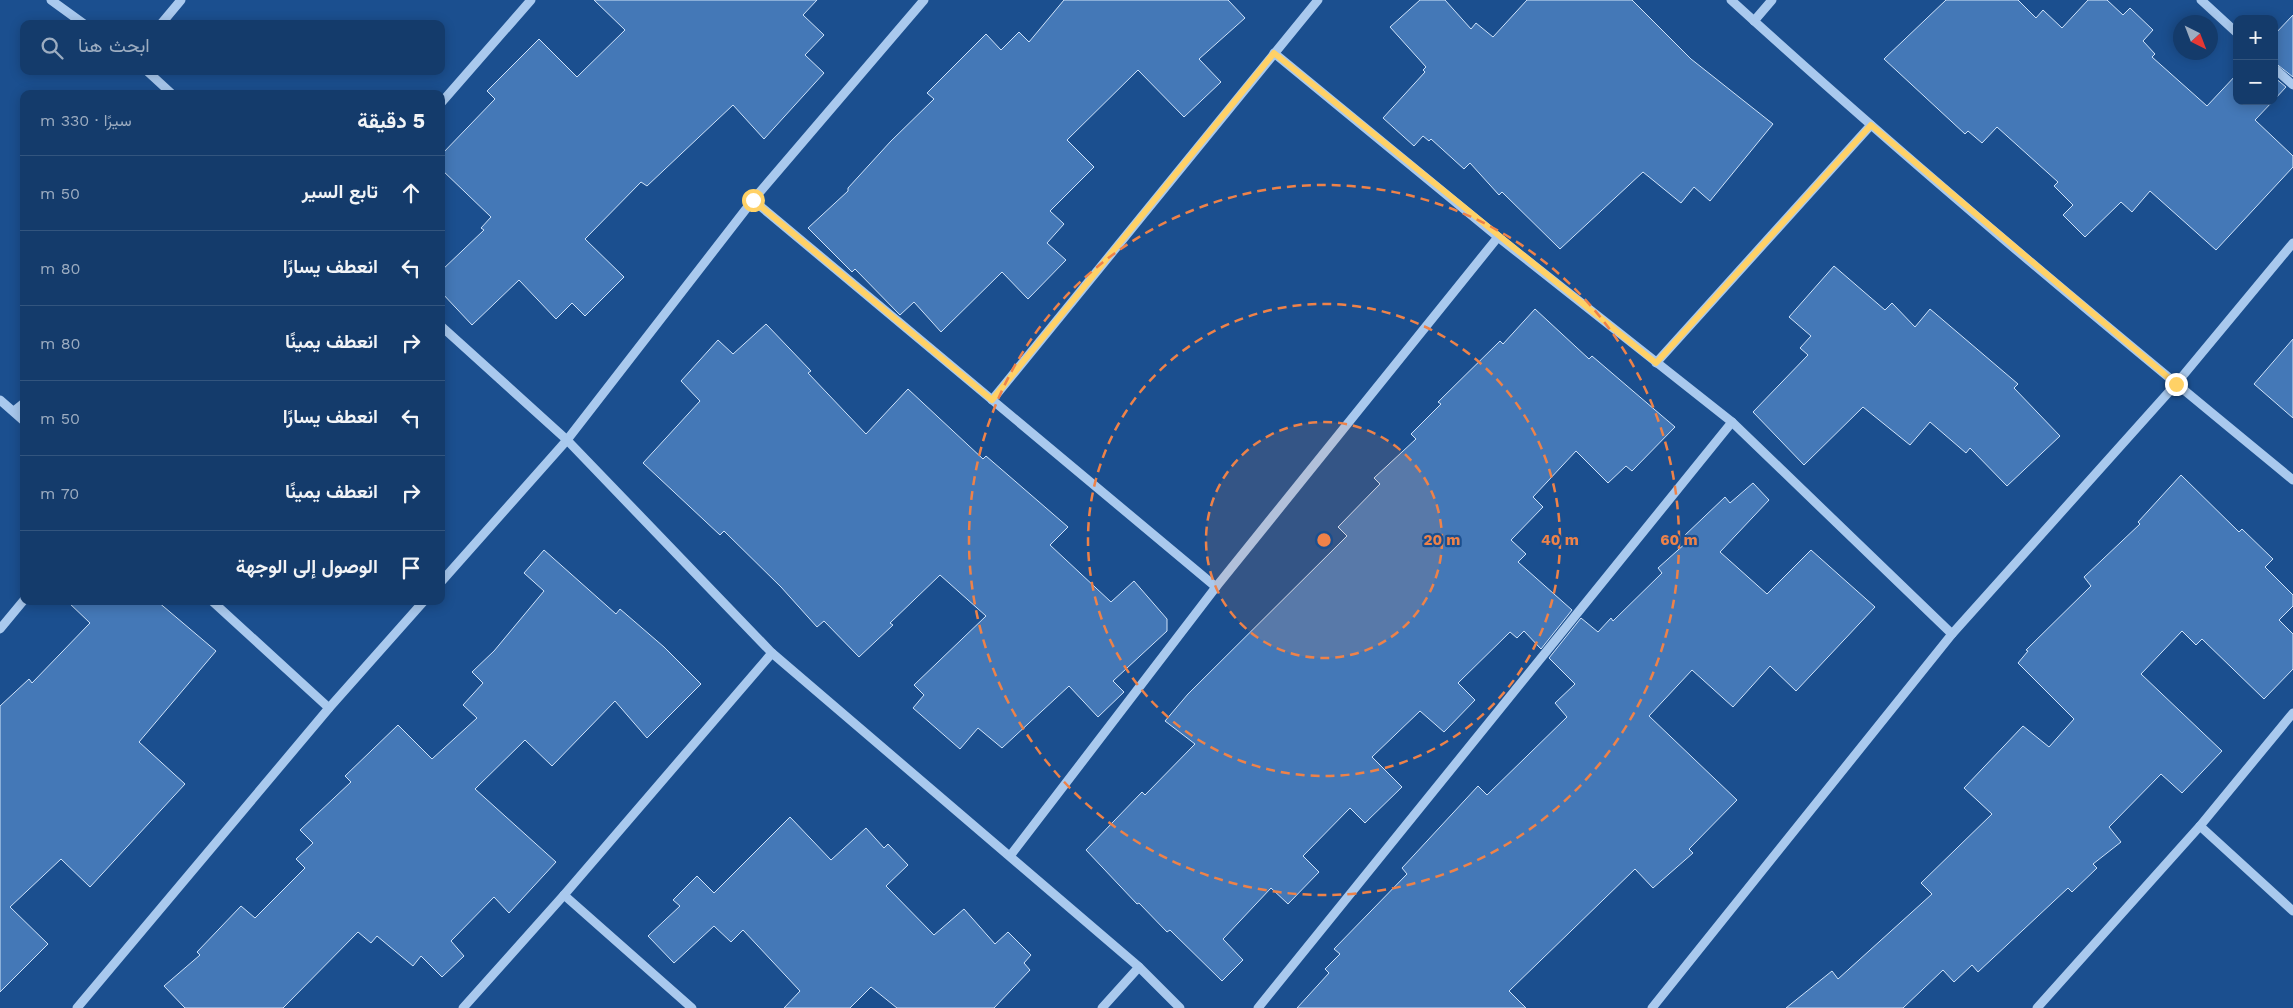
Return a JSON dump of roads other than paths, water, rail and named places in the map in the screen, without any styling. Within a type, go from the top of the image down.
[{"type":"street","points":[[51,0],[78,20]]},
{"type":"street","points":[[164,20],[181,0]]},
{"type":"street","points":[[445,98],[531,0]]},
{"type":"street","points":[[445,577],[567,440],[753,200],[924,0]]},
{"type":"street","points":[[992,400],[1318,0]]},
{"type":"street","points":[[1731,0],[1871,125],[2176,384],[2293,480]]},
{"type":"street","points":[[1754,20],[1772,0]]},
{"type":"street","points":[[2200,0],[2233,29]]},
{"type":"street","points":[[1274,53],[1498,237],[1732,422],[1952,634]]},
{"type":"street","points":[[2278,72],[2293,85]]},
{"type":"street","points":[[151,75],[168,90]]},
{"type":"street","points":[[1656,363],[1871,125]]},
{"type":"street","points":[[753,200],[1216,587]]},
{"type":"street","points":[[1010,856],[1216,587],[1498,237]]},
{"type":"street","points":[[1652,1008],[1952,634],[2176,384],[2293,243]]},
{"type":"street","points":[[445,330],[567,440],[772,653],[1139,967],[1180,1008]]},
{"type":"street","points":[[0,400],[20,417]]},
{"type":"street","points":[[14,412],[20,407]]},
{"type":"street","points":[[1258,1008],[1732,422]]},
{"type":"street","points":[[0,629],[20,605]]},
{"type":"street","points":[[216,605],[329,708]]},
{"type":"street","points":[[77,1008],[329,708],[420,605]]},
{"type":"street","points":[[463,1008],[564,895],[772,653]]},
{"type":"street","points":[[2036,1008],[2200,826],[2293,713]]},
{"type":"street","points":[[2200,826],[2293,911]]},
{"type":"street","points":[[564,895],[692,1008]]},
{"type":"street","points":[[1102,1008],[1139,967]]}]
